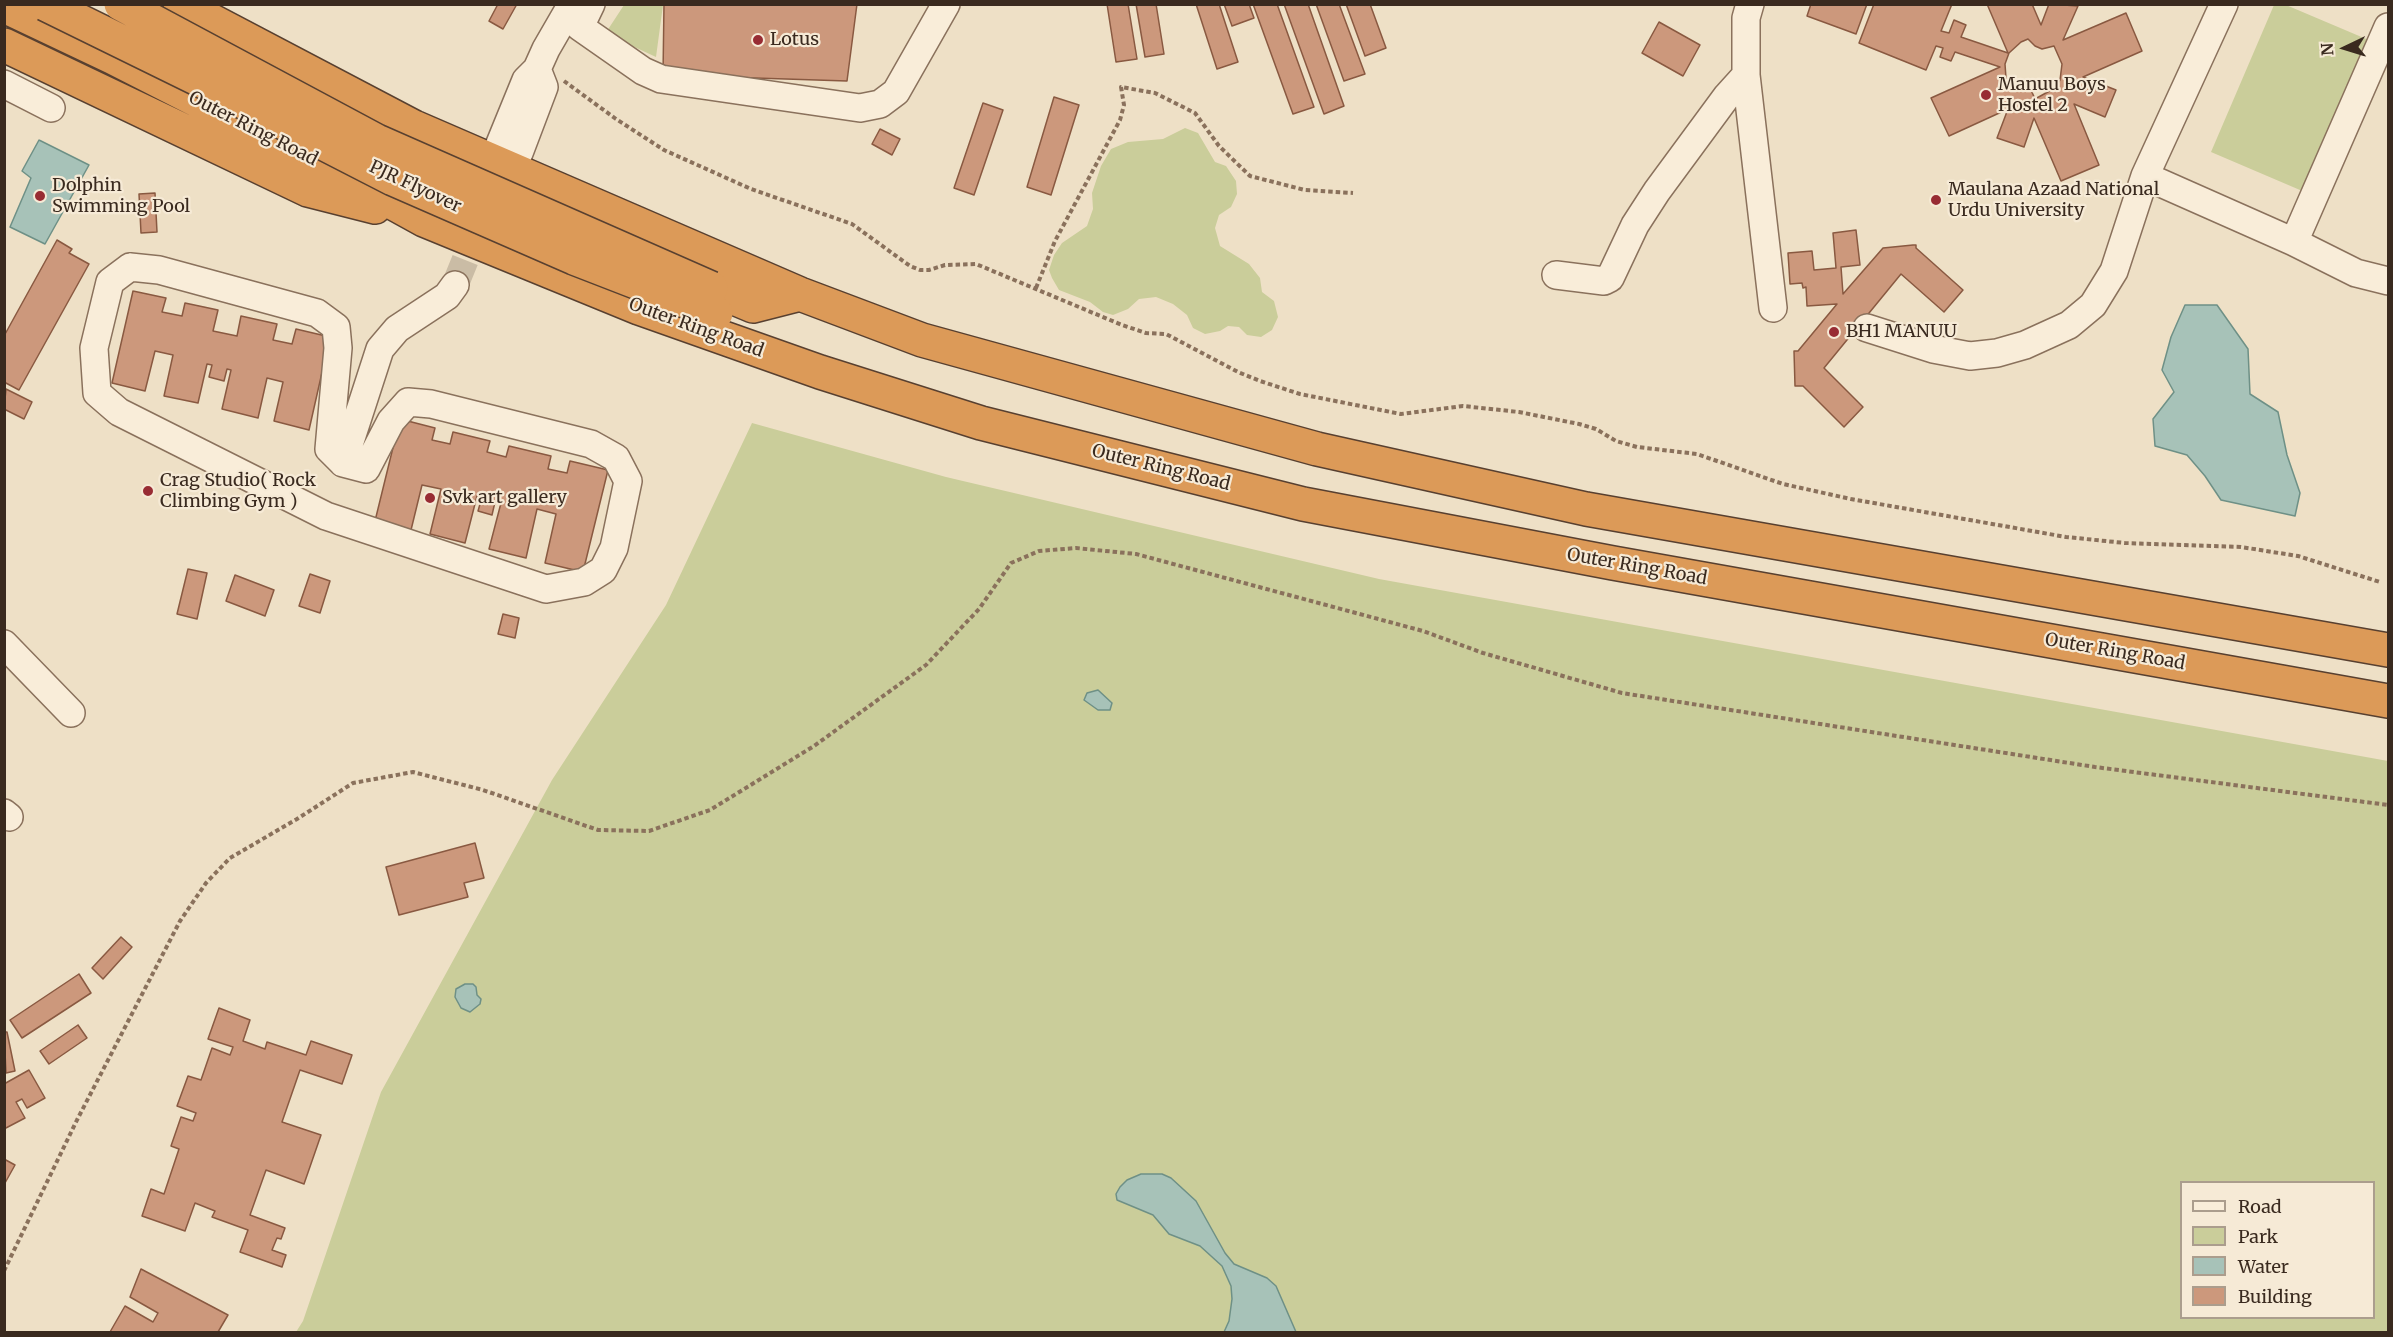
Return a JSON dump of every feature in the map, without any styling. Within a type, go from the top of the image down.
[{"type":"highway","name":"PJR Flyover","points":[[45,4],[393,179],[574,258],[719,303],[753,306],[800,294]]},
{"type":"highway","name":"PJR Flyover","points":[[121,4],[377,141],[719,303],[757,330],[787,360]]},
{"type":"highway","points":[[180,4],[414,127],[800,294],[922,340],[1317,449],[1586,509],[2388,650]]},
{"type":"highway","name":"Outer Ring Road","points":[[4,6],[112,57],[326,166],[424,220],[639,308],[820,372],[981,423],[1303,504],[1624,565],[2388,701]]},
{"type":"highway","points":[[4,45],[308,189],[424,220]]},
{"type":"street","points":[[537,69],[546,49],[581,12],[643,71],[661,79],[860,108],[880,104],[896,92],[946,4]]},
{"type":"street","points":[[1750,4],[1746,18],[1746,75],[1773,308]]},
{"type":"street","points":[[1867,328],[1933,349],[1970,356],[1997,353],[2025,345],[2069,325],[2092,305],[2114,271],[2145,176],[2224,4]]},
{"type":"street","points":[[2294,242],[2388,27]]},
{"type":"street","points":[[1556,275],[1604,281],[1610,278],[1635,225],[1727,96],[1746,75]]},
{"type":"street","points":[[4,84],[51,108]]},
{"type":"street","points":[[2145,176],[2294,242],[2356,273],[2388,281]]},
{"type":"street","points":[[130,267],[159,270],[317,313],[336,327],[338,348],[329,449],[344,463],[366,469],[391,421],[408,402],[431,404],[591,444],[616,458],[628,481],[614,548],[603,570],[584,582],[546,590],[326,516],[119,412],[97,393],[94,348],[110,282],[130,267]]},
{"type":"street","points":[[344,463],[380,349],[397,329],[447,296],[455,285]]},
{"type":"street","points":[[4,644],[71,713]]},
{"type":"path","points":[[537,69],[555,75],[664,150],[760,193],[852,224],[920,270],[945,265],[976,264],[1122,326],[1146,333],[1175,337],[1219,362],[1260,381],[1320,398],[1401,414],[1463,406],[1518,412],[1579,424],[1596,429],[1616,441],[1638,447],[1698,454],[1783,484],[1851,500],[2066,537],[2125,543],[2241,547],[2298,556],[2380,582]]},
{"type":"path","points":[[1036,288],[1055,241],[1120,120],[1124,105],[1121,87],[1155,93],[1195,113],[1219,146],[1250,176],[1305,190],[1353,193]]},
{"type":"path","points":[[4,1271],[77,1120],[180,921],[206,883],[230,858],[353,783],[413,772],[483,790],[598,830],[649,831],[710,810],[814,746],[926,665],[979,609],[1011,562],[1039,551],[1076,548],[1136,554],[1424,631],[1483,652],[1622,693],[2095,767],[2388,805]]},
{"type":"green space","points":[[624,5],[663,5],[656,57],[613,37],[607,31]]},
{"type":"green space","points":[[2274,5],[2286,5],[2371,41],[2307,193],[2211,152]]},
{"type":"green space","points":[[1185,128],[1198,133],[1215,162],[1226,166],[1236,181],[1237,194],[1231,207],[1219,215],[1215,228],[1220,246],[1249,264],[1260,278],[1262,292],[1274,301],[1278,317],[1272,330],[1261,337],[1247,335],[1239,327],[1228,326],[1220,331],[1205,334],[1193,328],[1187,315],[1173,304],[1156,297],[1139,299],[1128,309],[1113,315],[1103,312],[1090,302],[1059,290],[1049,270],[1054,255],[1062,243],[1087,226],[1093,209],[1092,193],[1101,166],[1111,149],[1128,142],[1163,139]]},
{"type":"green space","points":[[752,423],[946,477],[1379,579],[2388,761],[2388,1332],[296,1332],[303,1321],[381,1092],[552,780],[666,605]]},
{"type":"water","points":[[39,140],[89,165],[45,244],[10,227],[31,178],[22,171]]},
{"type":"water","points":[[2185,305],[2217,305],[2248,349],[2250,394],[2278,412],[2287,455],[2300,493],[2295,516],[2221,500],[2187,455],[2155,446],[2153,419],[2174,392],[2162,370],[2171,337]]},
{"type":"water","points":[[1098,690],[1112,703],[1110,710],[1098,710],[1084,700],[1087,693]]},
{"type":"water","points":[[465,984],[473,984],[481,999],[480,1004],[470,1012],[461,1008],[455,997],[456,989]]},
{"type":"water","points":[[1141,1174],[1162,1174],[1171,1178],[1196,1201],[1225,1253],[1234,1264],[1267,1278],[1276,1286],[1296,1332],[1224,1332],[1229,1321],[1232,1299],[1231,1286],[1222,1266],[1200,1246],[1169,1234],[1153,1215],[1117,1200],[1116,1194],[1120,1187],[1127,1180]]},
{"type":"building","points":[[498,4],[517,4],[503,29],[489,21]]},
{"type":"building","name":"Lotus","points":[[664,4],[857,4],[847,81],[663,75]]},
{"type":"building","points":[[1107,4],[1128,4],[1137,59],[1116,62]]},
{"type":"building","points":[[1136,4],[1156,4],[1164,54],[1145,57]]},
{"type":"building","points":[[1196,4],[1219,4],[1238,62],[1217,69]]},
{"type":"building","points":[[1224,4],[1249,4],[1254,18],[1232,26]]},
{"type":"building","points":[[1253,4],[1277,4],[1314,107],[1293,114]]},
{"type":"building","points":[[1284,4],[1308,4],[1344,106],[1324,114]]},
{"type":"building","points":[[1316,4],[1339,4],[1365,74],[1344,81]]},
{"type":"building","points":[[1346,4],[1370,4],[1386,48],[1365,56]]},
{"type":"building","points":[[1811,4],[1867,4],[1856,34],[1807,16]]},
{"type":"building","name":"Manuu Boys Hostel 2","points":[[1874,4],[1952,4],[1941,31],[1949,33],[1954,20],[1966,25],[1961,37],[2008,53],[1987,4],[2032,4],[2041,25],[2049,4],[2078,6],[2063,40],[2126,13],[2142,51],[2083,77],[2116,90],[2105,117],[2074,104],[2099,165],[2061,181],[2034,118],[2024,147],[1997,138],[2008,109],[1949,136],[1931,98],[2000,67],[1955,52],[1951,61],[1940,57],[1943,48],[1936,46],[1926,70],[1859,43]],"holes":[[[2028,39],[2042,49],[2054,46],[2062,64],[2060,80],[2055,88],[2035,99],[2031,90],[2023,84],[2014,87],[2006,78],[2005,64],[2009,53],[2021,42]]]},
{"type":"building","points":[[1659,22],[1700,45],[1683,76],[1642,53]]},
{"type":"building","points":[[1054,97],[1079,105],[1051,195],[1027,187]]},
{"type":"building","points":[[983,103],[1003,110],[974,195],[954,188]]},
{"type":"building","points":[[880,129],[900,139],[892,155],[872,144]]},
{"type":"building","points":[[155,193],[157,232],[141,233],[139,194]]},
{"type":"building","name":"BH1 MANUU","points":[[1856,230],[1860,265],[1841,267],[1843,294],[1883,248],[1913,245],[1916,245],[1916,248],[1963,290],[1944,312],[1901,274],[1824,368],[1863,407],[1844,427],[1803,386],[1795,386],[1794,351],[1798,351],[1837,304],[1807,306],[1806,287],[1803,288],[1802,283],[1790,284],[1788,253],[1812,251],[1814,270],[1836,268],[1833,233]]},
{"type":"building","points":[[57,240],[72,249],[69,253],[89,264],[19,390],[4,382],[4,336]]},
{"type":"building","points":[[133,291],[166,298],[162,312],[182,316],[185,303],[218,310],[213,331],[237,336],[241,316],[277,324],[273,340],[292,344],[296,329],[330,337],[309,430],[274,421],[283,382],[267,378],[258,418],[222,409],[231,370],[227,369],[224,381],[209,377],[212,365],[207,364],[198,403],[164,396],[173,355],[155,351],[145,391],[112,383]]},
{"type":"building","points":[[6,389],[32,402],[24,419],[4,409]]},
{"type":"building","points":[[400,419],[435,428],[432,440],[450,444],[453,432],[490,441],[487,452],[506,457],[509,446],[551,456],[548,469],[567,473],[570,461],[608,470],[583,572],[545,563],[556,514],[537,509],[526,558],[489,549],[501,503],[495,502],[492,515],[478,511],[482,497],[477,496],[465,543],[430,534],[441,489],[422,485],[411,530],[375,521]]},
{"type":"building","points":[[188,569],[207,573],[197,619],[177,614]]},
{"type":"building","points":[[310,574],[330,581],[320,613],[299,606]]},
{"type":"building","points":[[235,575],[274,590],[265,616],[226,601]]},
{"type":"building","points":[[503,614],[519,618],[515,638],[498,634]]},
{"type":"building","points":[[475,843],[484,878],[464,883],[468,897],[399,915],[386,867]]},
{"type":"building","points":[[121,937],[132,947],[103,979],[92,968]]},
{"type":"building","points":[[79,974],[91,993],[22,1038],[10,1020]]},
{"type":"building","points":[[219,1008],[250,1020],[243,1041],[265,1049],[267,1042],[306,1055],[311,1041],[352,1055],[342,1084],[300,1070],[282,1122],[321,1135],[304,1184],[266,1170],[250,1215],[285,1228],[281,1239],[277,1238],[272,1250],[286,1255],[282,1267],[240,1252],[248,1230],[212,1217],[215,1211],[195,1203],[185,1231],[142,1216],[151,1189],[164,1194],[179,1149],[171,1146],[181,1117],[193,1121],[196,1113],[177,1106],[188,1076],[201,1080],[212,1048],[230,1055],[233,1047],[208,1039]]},
{"type":"building","points":[[78,1025],[87,1038],[49,1064],[40,1051]]},
{"type":"building","points":[[4,1032],[7,1032],[15,1071],[6,1073]]},
{"type":"building","points":[[29,1070],[45,1098],[27,1108],[22,1099],[16,1102],[25,1118],[4,1129],[4,1084]]},
{"type":"building","points":[[4,1159],[15,1165],[5,1183],[4,1183]]},
{"type":"building","points":[[141,1269],[228,1315],[218,1332],[110,1332],[125,1306],[153,1322],[158,1313],[130,1297]]},
{"type":"tunnel","points":[[455,285],[481,221]]},
{"type":"place","name":"Lotus","points":[[758,40]]},
{"type":"place","name":"Manuu Boys Hostel 2","points":[[1986,95]]},
{"type":"place","name":"Dolphin Swimming Pool","points":[[40,196]]},
{"type":"place","name":"Maulana Azaad National Urdu University","points":[[1936,200]]},
{"type":"place","name":"BH1 MANUU","points":[[1834,332]]},
{"type":"place","name":"Crag Studio( Rock Climbing Gym )","points":[[148,491]]},
{"type":"place","name":"Svk art gallery","points":[[430,498]]}]
